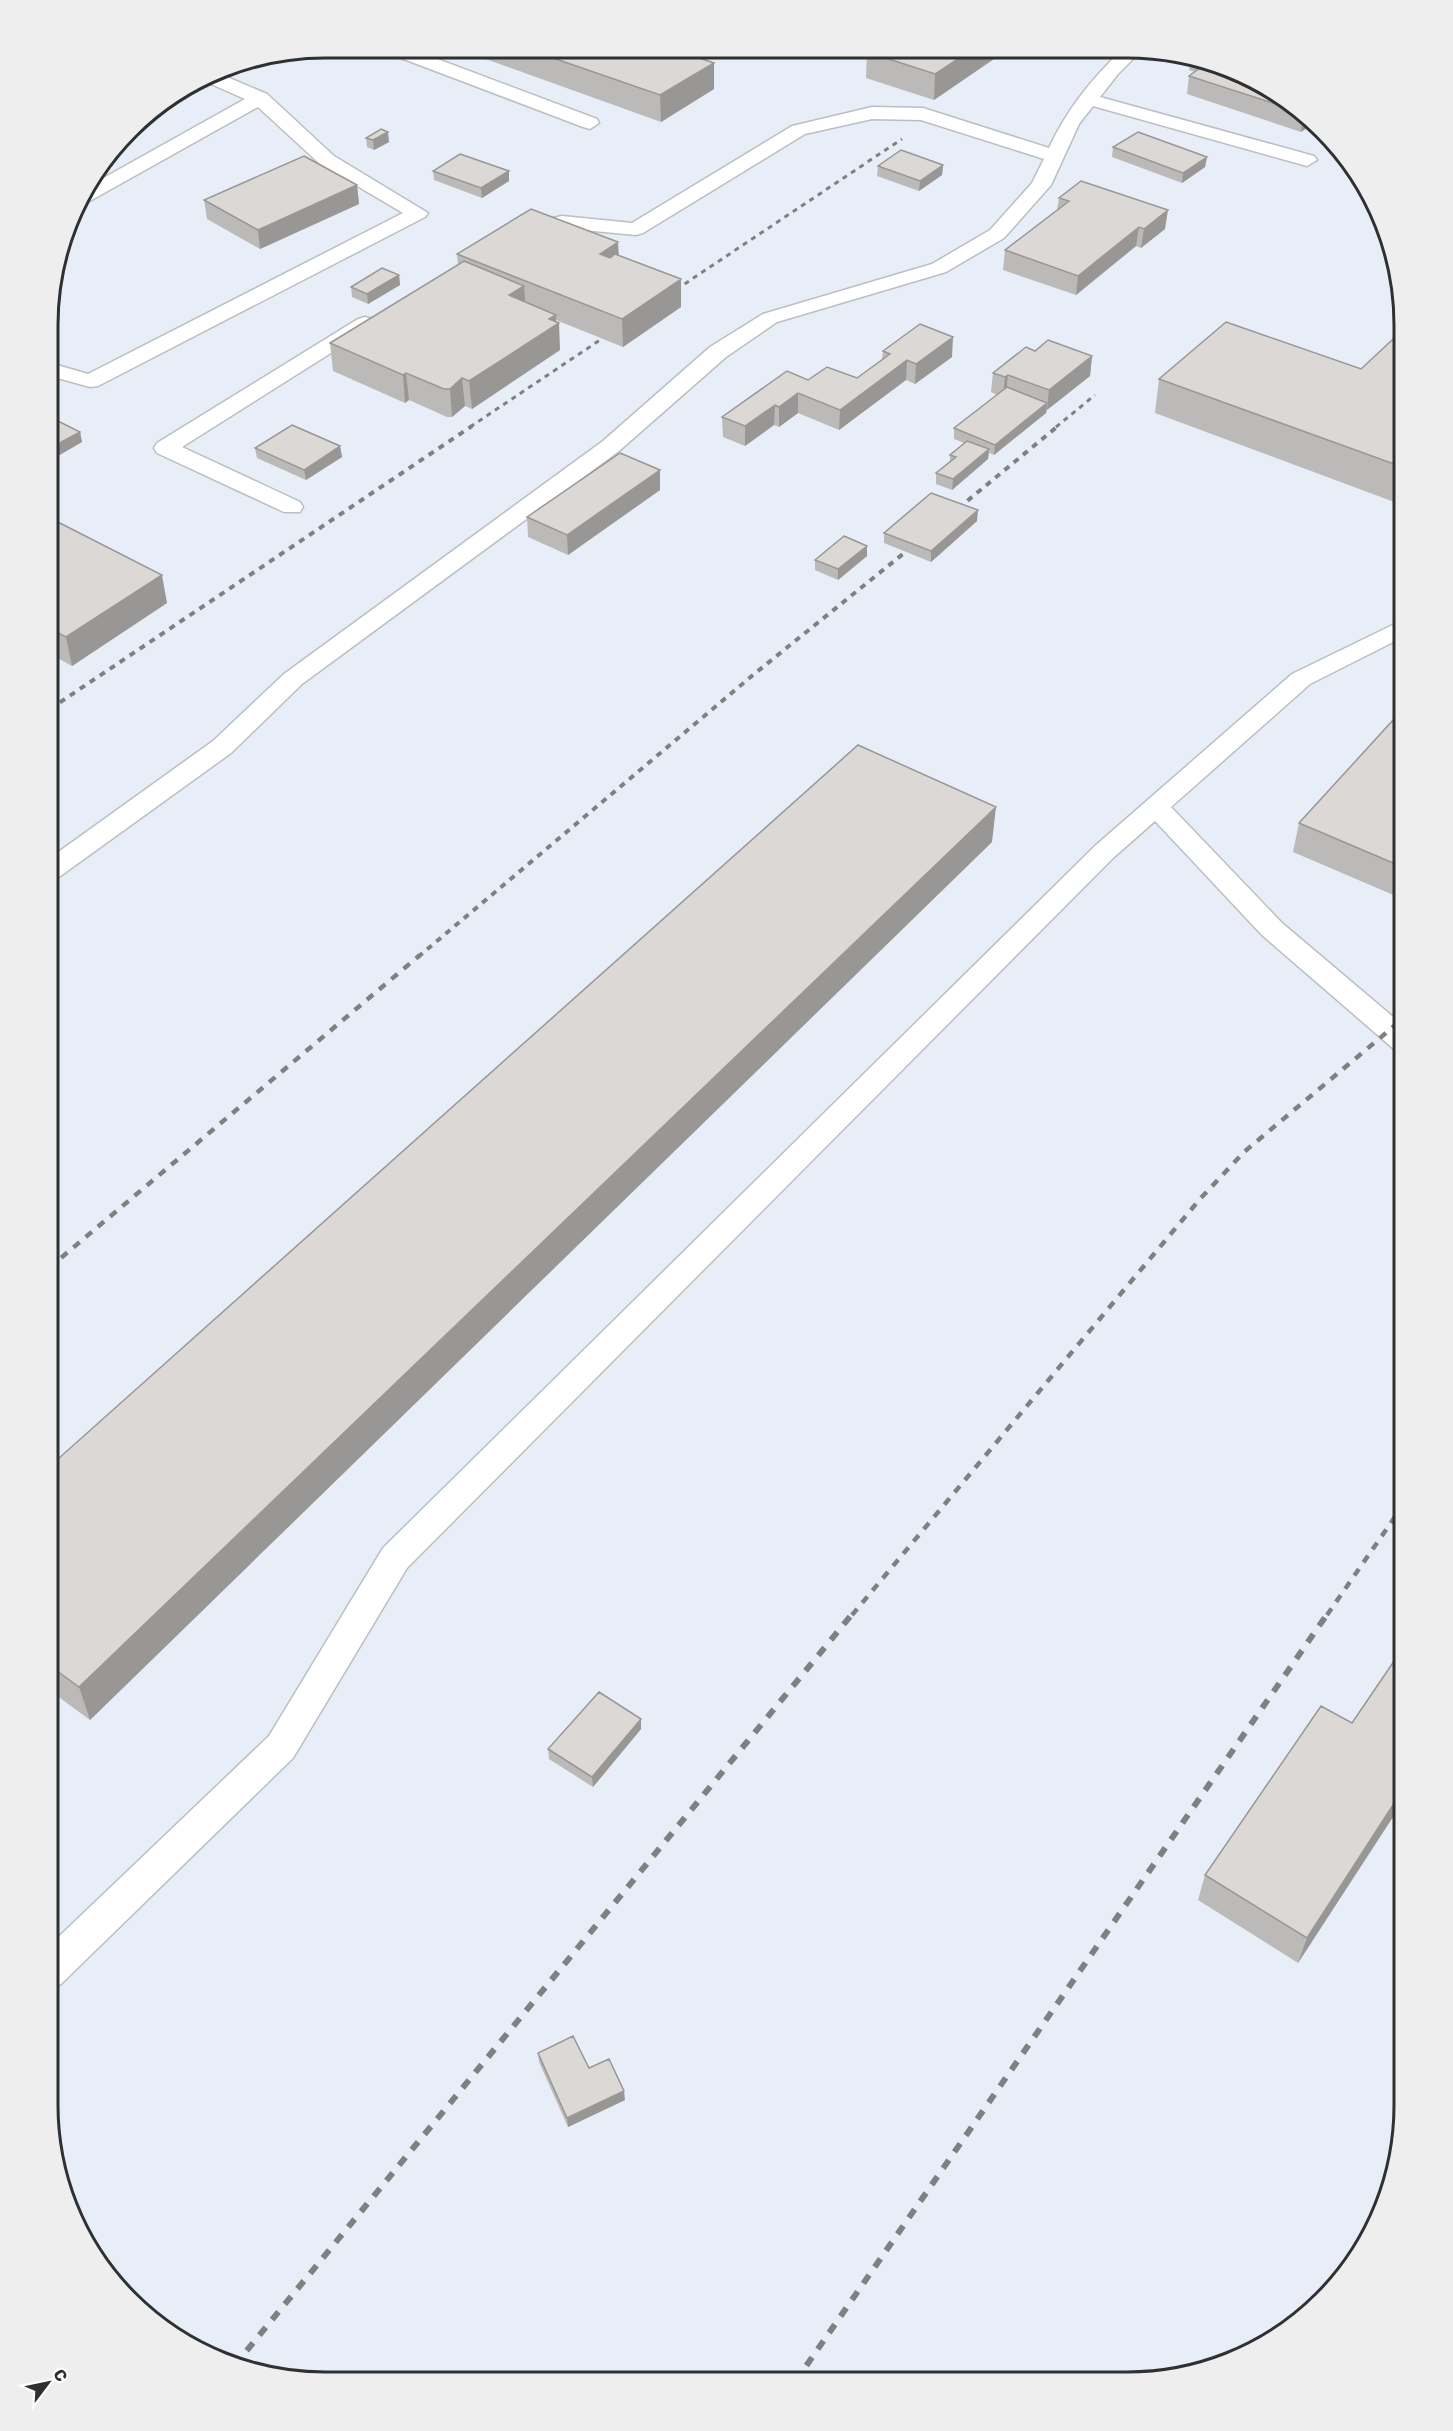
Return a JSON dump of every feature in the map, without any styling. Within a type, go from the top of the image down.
[{"type":"lane","points":[[418,58],[590,123]]},
{"type":"lane","points":[[58,865],[222,747],[293,680],[611,446],[718,352],[770,318],[939,268],[997,234],[1041,185],[1070,123],[1111,70],[1124,58]]},
{"type":"lane","points":[[58,371],[90,381],[418,213],[327,160],[260,98],[219,81]]},
{"type":"lane","points":[[95,190],[260,98]]},
{"type":"lane","points":[[1088,99],[1307,160]]},
{"type":"lane","points":[[509,233],[562,222],[636,229],[799,130],[872,113],[923,114],[1054,156]]},
{"type":"lane","points":[[292,507],[165,448],[377,315]]},
{"type":"lane","points":[[58,1962],[281,1747],[395,1558],[1088,869],[1301,679],[1394,632]]},
{"type":"lane","points":[[1156,807],[1272,928],[1394,1033]]},
{"type":"shaded area","points":[[1127,58],[1162,61],[1196,68],[1230,79],[1261,94],[1290,114],[1316,137],[1339,163],[1359,192],[1374,223],[1389,274],[1394,308],[1394,2123],[1385,2174],[1374,2208],[1359,2239],[1339,2268],[1316,2294],[1290,2317],[1261,2337],[1230,2352],[1179,2367],[1145,2372],[308,2372],[291,2370],[257,2363],[223,2352],[192,2337],[163,2317],[137,2294],[114,2268],[94,2239],[79,2208],[64,2157],[58,2105],[59,308],[68,257],[79,223],[104,177],[137,137],[177,104],[223,79],[274,64],[308,59]]},
{"type":"building","points":[[553,58],[699,58],[714,63],[660,95]]},
{"type":"building","points":[[886,58],[959,58],[935,74]]},
{"type":"building","points":[[1199,69],[1213,73],[1245,86],[1276,104],[1189,76]]},
{"type":"building","points":[[381,129],[388,132],[373,140],[366,138]]},
{"type":"building","points":[[1138,132],[1207,157],[1183,173],[1113,147]]},
{"type":"building","points":[[901,150],[943,165],[920,181],[878,166]]},
{"type":"building","points":[[460,154],[509,171],[481,188],[433,171]]},
{"type":"building","points":[[304,156],[357,185],[258,230],[204,200]]},
{"type":"building","points":[[1081,181],[1168,210],[1144,229],[1139,227],[1078,276],[1005,250],[1069,201],[1059,198]]},
{"type":"building","points":[[531,209],[618,242],[600,254],[610,258],[615,254],[681,279],[622,319],[457,254]]},
{"type":"building","points":[[464,261],[524,286],[509,295],[556,315],[549,319],[559,323],[469,381],[462,378],[450,389],[444,389],[406,373],[403,375],[330,343]]},
{"type":"building","points":[[382,268],[399,275],[367,294],[351,287]]},
{"type":"building","points":[[1226,322],[1361,369],[1394,338],[1394,464],[1159,379]]},
{"type":"building","points":[[920,324],[953,337],[916,364],[907,360],[840,410],[798,393],[779,407],[775,405],[745,426],[722,417],[787,371],[808,380],[827,367],[857,378],[890,354],[883,351]]},
{"type":"building","points":[[1048,340],[1092,356],[1049,390],[1008,375],[1005,377],[993,373],[1026,347],[1035,351]]},
{"type":"building","points":[[1007,387],[1047,403],[995,445],[954,428]]},
{"type":"building","points":[[58,421],[80,432],[58,444]]},
{"type":"building","points":[[292,425],[340,446],[304,470],[255,448]]},
{"type":"building","points":[[967,441],[989,449],[953,479],[936,473],[956,457],[950,455]]},
{"type":"building","points":[[620,453],[660,470],[567,535],[527,517]]},
{"type":"building","points":[[931,493],[978,510],[931,551],[884,533]]},
{"type":"building","points":[[58,522],[162,575],[66,637],[58,633]]},
{"type":"building","points":[[844,536],[867,546],[838,569],[815,560]]},
{"type":"building","points":[[1394,719],[1394,863],[1299,823]]},
{"type":"building","points":[[858,745],[996,807],[79,1687],[58,1672],[58,1459]]},
{"type":"building","points":[[1394,1661],[1394,1803],[1307,1938],[1205,1875],[1321,1706],[1352,1723]]},
{"type":"building","points":[[599,1692],[641,1719],[592,1777],[548,1749]]},
{"type":"building","points":[[573,2036],[589,2068],[609,2059],[624,2091],[567,2118],[538,2053]]},
{"type":"railway","points":[[668,295],[902,139]]},
{"type":"railway","points":[[470,427],[615,330]]},
{"type":"railway","points":[[1056,427],[1095,395]]},
{"type":"railway","points":[[58,704],[472,426]]},
{"type":"railway","points":[[949,516],[1058,426]]},
{"type":"railway","points":[[418,957],[753,675],[919,541]]},
{"type":"railway","points":[[58,1260],[420,955]]},
{"type":"railway","points":[[852,1615],[1200,1199],[1244,1152],[1394,1026]]},
{"type":"railway","points":[[1327,1615],[1394,1518]]},
{"type":"railway","points":[[240,2358],[853,1613]]},
{"type":"railway","points":[[802,2372],[1328,1613]]}]
